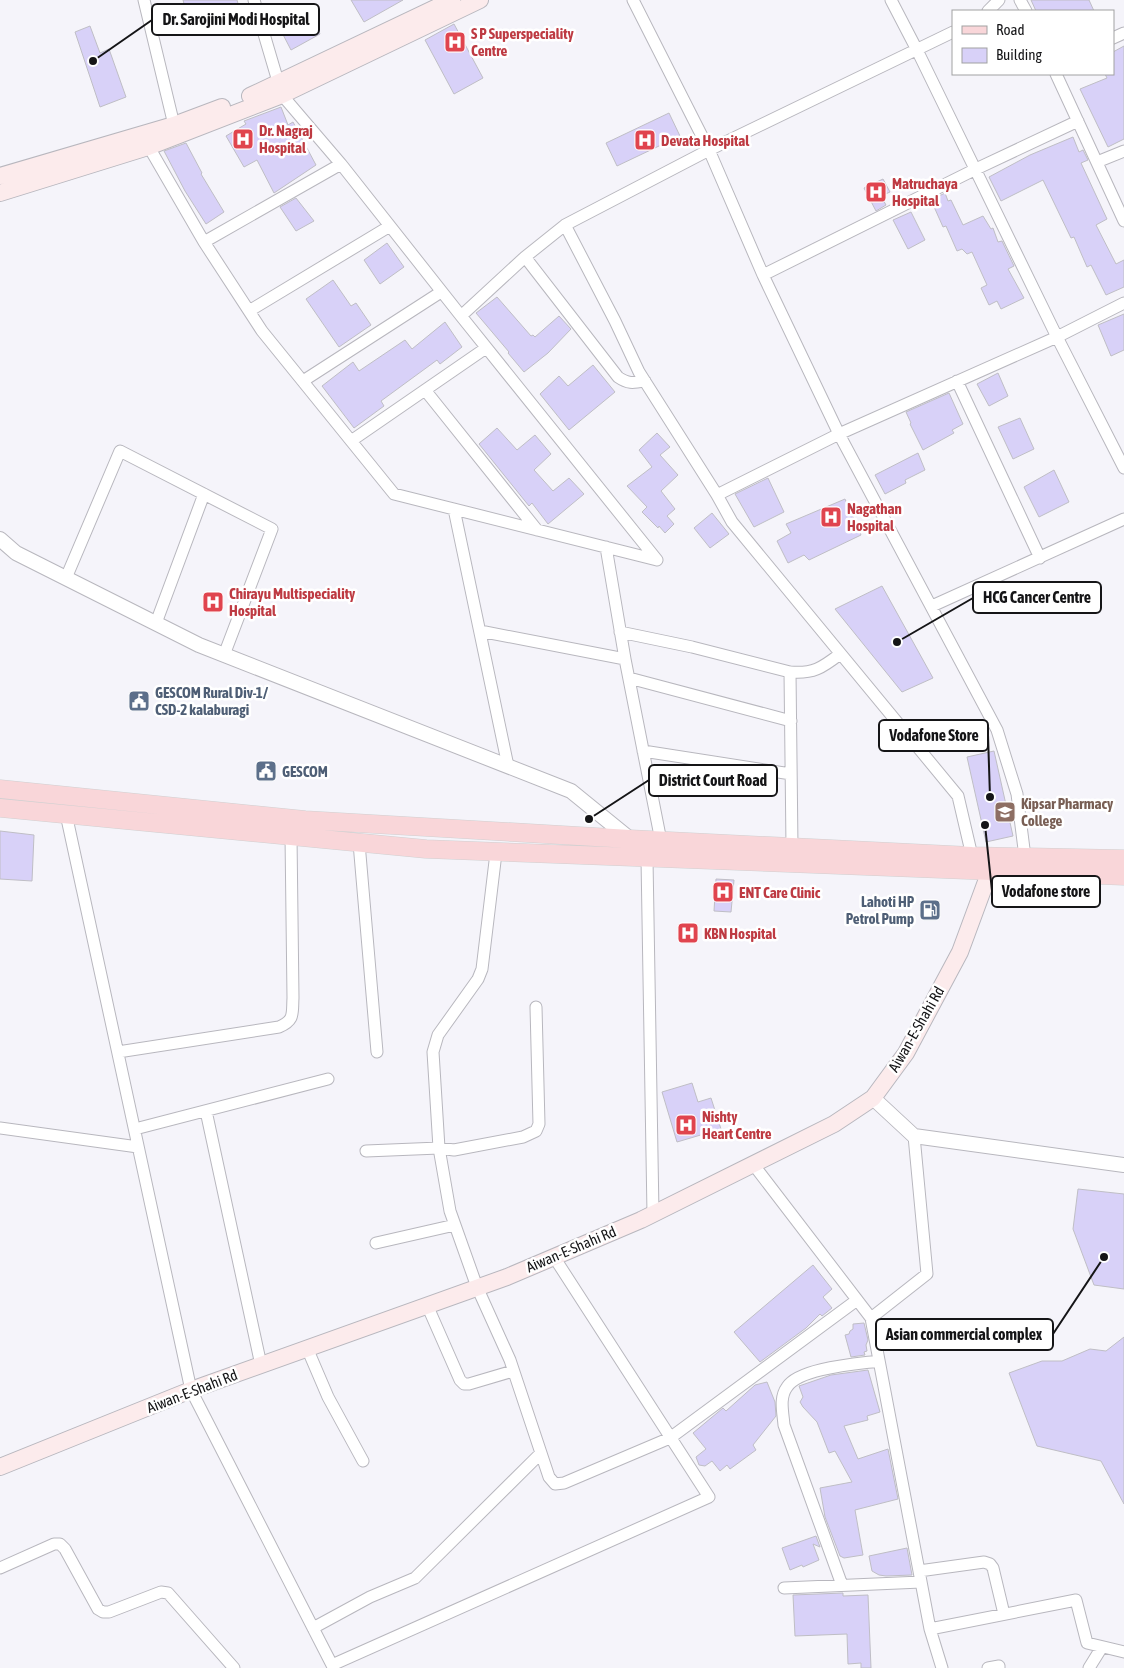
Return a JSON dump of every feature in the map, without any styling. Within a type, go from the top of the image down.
[{"type":"main road","points":[[146,140],[174,124],[281,89],[452,0]]},
{"type":"main road","points":[[0,193],[88,158],[146,140],[281,89],[480,0]]},
{"type":"main road","points":[[0,176],[88,158]]},
{"type":"main road","points":[[0,789],[305,820],[972,856],[993,864],[1025,857],[1124,860]]},
{"type":"main road","points":[[0,808],[426,850],[647,859],[993,864],[1124,876]]},
{"type":"main road","name":"Aiwan-E-Shahi Rd","points":[[0,1467],[191,1390],[477,1287],[554,1257],[653,1214],[834,1124],[873,1098],[906,1053],[960,952],[993,864]]},
{"type":"street","points":[[144,0],[174,124]]},
{"type":"street","points":[[146,140],[204,242],[262,331],[394,494],[657,560],[460,316],[281,89],[254,0]]},
{"type":"street","points":[[633,0],[709,150],[763,275],[839,434],[997,730],[1017,794],[1025,857]]},
{"type":"street","points":[[891,0],[976,169],[1057,337],[1124,468]]},
{"type":"street","points":[[989,10],[999,0]]},
{"type":"street","points":[[460,316],[525,257],[565,225],[709,150],[952,32]]},
{"type":"street","points":[[1056,75],[1124,221]]},
{"type":"street","points":[[763,275],[976,169],[1078,121]]},
{"type":"street","points":[[1097,162],[1124,151]]},
{"type":"street","points":[[204,242],[341,164]]},
{"type":"street","points":[[565,225],[645,381],[732,522],[958,796],[972,856]]},
{"type":"street","points":[[249,311],[390,226]]},
{"type":"street","points":[[525,257],[618,377],[632,384],[645,381]]},
{"type":"street","points":[[303,381],[441,292]]},
{"type":"street","points":[[717,495],[839,434],[1057,337],[1124,303]]},
{"type":"street","points":[[351,441],[486,348]]},
{"type":"street","points":[[957,381],[1040,558]]},
{"type":"street","points":[[425,390],[537,530]]},
{"type":"street","points":[[66,578],[120,451],[272,529],[224,655]]},
{"type":"street","points":[[156,623],[204,494]]},
{"type":"street","points":[[454,509],[508,766]]},
{"type":"street","points":[[932,606],[1124,519]]},
{"type":"street","points":[[0,539],[16,553],[199,645],[571,791],[630,839]]},
{"type":"street","points":[[606,547],[625,659],[661,840]]},
{"type":"street","points":[[480,631],[625,659]]},
{"type":"street","points":[[620,632],[692,647],[790,672],[802,673],[820,669],[840,654]]},
{"type":"street","points":[[790,672],[792,846]]},
{"type":"street","points":[[629,678],[791,721]]},
{"type":"street","points":[[643,751],[791,774]]},
{"type":"street","points":[[66,814],[191,1390],[332,1665],[709,1497],[554,1257]]},
{"type":"street","points":[[118,1052],[279,1027],[287,1024],[292,1017],[293,998],[290,836]]},
{"type":"street","points":[[359,843],[377,1052]]},
{"type":"street","points":[[496,853],[482,969],[478,979],[438,1035],[433,1052],[439,1148],[447,1200],[455,1225],[477,1287],[513,1370],[549,1477],[555,1484],[564,1483],[670,1438],[856,1300]]},
{"type":"street","points":[[647,859],[653,1214]]},
{"type":"street","points":[[366,1151],[439,1148],[454,1150],[523,1137],[536,1130],[539,1124],[536,1007]]},
{"type":"street","points":[[135,1129],[328,1079]]},
{"type":"street","points":[[873,1098],[914,1136],[1124,1165]]},
{"type":"street","points":[[206,1111],[261,1365]]},
{"type":"street","points":[[0,1128],[138,1147]]},
{"type":"street","points":[[871,1318],[926,1274],[914,1136]]},
{"type":"street","points":[[752,1164],[871,1318],[930,1630],[942,1668]]},
{"type":"street","points":[[376,1243],[455,1225]]},
{"type":"street","points":[[427,1305],[460,1380],[464,1384],[513,1370]]},
{"type":"street","points":[[307,1348],[328,1398],[363,1461]]},
{"type":"street","points":[[842,1585],[784,1425],[782,1402],[786,1388],[790,1383],[807,1374],[817,1370],[879,1361]]},
{"type":"street","points":[[313,1628],[370,1597],[415,1578],[541,1453]]},
{"type":"street","points":[[0,1568],[54,1544],[60,1544],[65,1549],[98,1609],[103,1612],[109,1612],[161,1592],[168,1593],[234,1668]]},
{"type":"street","points":[[784,1588],[842,1585],[920,1576],[984,1562],[990,1564],[993,1568],[1004,1614]]},
{"type":"street","points":[[930,1630],[1076,1600],[1087,1644],[1124,1652]]},
{"type":"street","points":[[1089,1668],[1102,1647]]},
{"type":"street","points":[[988,1668],[999,1666],[999,1668]]},
{"type":"building","points":[[183,0],[237,0],[243,21],[213,31],[209,13],[188,19]]},
{"type":"building","points":[[351,0],[403,0],[364,22]]},
{"type":"building","points":[[1031,0],[1089,0],[1094,10],[1036,10]]},
{"type":"building","points":[[308,7],[320,34],[291,50],[276,21]]},
{"type":"building","points":[[454,24],[483,78],[454,94],[425,40]]},
{"type":"building","points":[[90,26],[100,53],[109,49],[126,97],[100,107],[75,32]]},
{"type":"building","points":[[1124,46],[1124,139],[1108,147],[1080,89],[1107,78],[1106,75],[1114,75],[1114,51]]},
{"type":"building","points":[[281,107],[288,125],[293,122],[316,165],[274,193],[257,160],[244,167],[226,136],[246,124],[244,121]]},
{"type":"building","points":[[669,113],[680,136],[617,166],[606,143]]},
{"type":"building","points":[[1073,137],[1079,152],[1083,150],[1088,160],[1081,163],[1107,219],[1096,225],[1116,264],[1124,260],[1124,287],[1106,295],[1091,265],[1087,267],[1074,237],[1071,238],[1043,180],[1001,201],[989,177],[1030,155]]},
{"type":"building","points":[[186,143],[201,174],[224,212],[206,224],[185,191],[164,151]]},
{"type":"building","points":[[883,179],[890,192],[881,196],[886,205],[876,211],[864,188]]},
{"type":"building","points":[[945,193],[948,201],[951,200],[963,225],[983,216],[991,229],[993,228],[998,242],[1002,241],[1014,266],[1008,269],[1024,298],[1001,309],[997,301],[989,305],[981,288],[987,285],[972,252],[967,254],[962,249],[957,251],[946,226],[943,227],[931,200]]},
{"type":"building","points":[[296,198],[314,221],[296,231],[280,207]]},
{"type":"building","points":[[911,212],[925,240],[908,249],[893,220]]},
{"type":"building","points":[[387,243],[404,267],[380,284],[364,260]]},
{"type":"building","points":[[333,280],[351,306],[356,303],[371,325],[339,347],[306,299]]},
{"type":"building","points":[[497,297],[531,336],[535,337],[559,316],[571,329],[548,353],[524,372],[476,313]]},
{"type":"building","points":[[1124,314],[1124,350],[1111,356],[1098,325]]},
{"type":"building","points":[[445,322],[462,347],[440,364],[437,360],[381,401],[384,406],[354,428],[322,386],[353,362],[359,371],[405,340],[412,349]]},
{"type":"building","points":[[593,365],[615,392],[569,430],[540,394],[559,376],[568,386]]},
{"type":"building","points":[[998,373],[1008,396],[989,406],[977,384]]},
{"type":"building","points":[[949,393],[963,424],[952,430],[954,433],[923,450],[906,412]]},
{"type":"building","points":[[1020,418],[1034,449],[1013,459],[998,427]]},
{"type":"building","points":[[497,428],[517,450],[535,435],[551,454],[534,470],[553,491],[569,478],[584,494],[548,524],[532,503],[529,506],[479,444]]},
{"type":"building","points":[[657,433],[670,447],[660,455],[678,475],[661,491],[675,509],[667,516],[674,524],[665,533],[642,512],[647,507],[627,486],[652,467],[639,450]]},
{"type":"building","points":[[918,453],[925,470],[905,480],[906,483],[885,494],[875,475]]},
{"type":"building","points":[[1054,470],[1069,502],[1039,517],[1024,487]]},
{"type":"building","points":[[768,478],[784,512],[754,527],[735,494]]},
{"type":"building","points":[[845,499],[861,535],[809,560],[804,555],[788,563],[777,541],[791,533],[786,524]]},
{"type":"building","points":[[712,513],[729,534],[710,548],[694,528]]},
{"type":"building","points":[[882,586],[933,678],[902,692],[835,609]]},
{"type":"building","points":[[994,751],[1013,836],[986,842],[967,757]]},
{"type":"building","points":[[0,831],[34,835],[32,881],[0,879]]},
{"type":"building","points":[[716,879],[734,880],[731,912],[714,911]]},
{"type":"building","points":[[692,1083],[698,1102],[711,1098],[721,1129],[677,1142],[662,1092]]},
{"type":"building","points":[[1078,1189],[1124,1194],[1124,1289],[1094,1285],[1073,1229]]},
{"type":"building","points":[[813,1265],[832,1289],[823,1297],[832,1308],[822,1316],[820,1314],[806,1328],[760,1362],[734,1332]]},
{"type":"building","points":[[864,1323],[868,1340],[866,1345],[867,1351],[864,1352],[865,1355],[851,1357],[845,1335],[849,1334],[853,1329],[853,1324]]},
{"type":"building","points":[[1124,1337],[1124,1504],[1101,1461],[1037,1446],[1009,1373],[1042,1361],[1062,1361],[1090,1349],[1106,1351]]},
{"type":"building","points":[[868,1370],[880,1412],[867,1416],[868,1420],[844,1426],[858,1459],[888,1449],[898,1499],[855,1510],[863,1555],[844,1558],[840,1556],[825,1517],[820,1488],[852,1482],[835,1451],[829,1453],[817,1422],[800,1402],[803,1397],[799,1386],[831,1375]]},
{"type":"building","points":[[767,1382],[775,1402],[776,1416],[753,1445],[756,1450],[730,1469],[727,1465],[720,1471],[712,1461],[705,1466],[699,1465],[696,1457],[706,1449],[693,1433],[723,1408],[726,1411],[755,1385]]},
{"type":"building","points":[[816,1536],[820,1547],[813,1544],[819,1560],[790,1570],[782,1548]]},
{"type":"building","points":[[907,1548],[912,1575],[886,1576],[872,1571],[869,1556]]},
{"type":"building","points":[[843,1593],[843,1596],[868,1595],[871,1668],[861,1668],[861,1663],[848,1664],[847,1634],[795,1636],[793,1595]]},
{"type":"place","name":"S P Superspeciality Centre","points":[[455,42]]},
{"type":"place","name":"Dr. Sarojini Modi Hospital","points":[[93,61]]},
{"type":"place","name":"Dr. Nagraj Hospital","points":[[243,139]]},
{"type":"place","name":"Devata Hospital","points":[[645,140]]},
{"type":"place","name":"Matruchaya Hospital","points":[[876,192]]},
{"type":"place","name":"Nagathan Hospital","points":[[831,517]]},
{"type":"place","name":"Chirayu Multispeciality Hospital","points":[[213,602]]},
{"type":"place","name":"HCG Cancer Centre","points":[[897,642]]},
{"type":"place","name":"GESCOM Rural Div-1/ CSD-2 kalaburagi","points":[[139,701]]},
{"type":"place","name":"GESCOM","points":[[266,771]]},
{"type":"place","name":"Vodafone Store","points":[[990,797]]},
{"type":"place","name":"Kipsar Pharmacy College","points":[[1005,812]]},
{"type":"place","name":"District Court Road","points":[[589,819]]},
{"type":"place","name":"Vodafone store","points":[[985,825]]},
{"type":"place","name":"ENT Care Clinic","points":[[723,892]]},
{"type":"place","name":"Lahoti HP Petrol Pump","points":[[930,910]]},
{"type":"place","name":"KBN Hospital","points":[[688,933]]},
{"type":"place","name":"Nishty Heart Centre","points":[[686,1125]]},
{"type":"place","name":"Asian commercial complex","points":[[1104,1257]]}]
